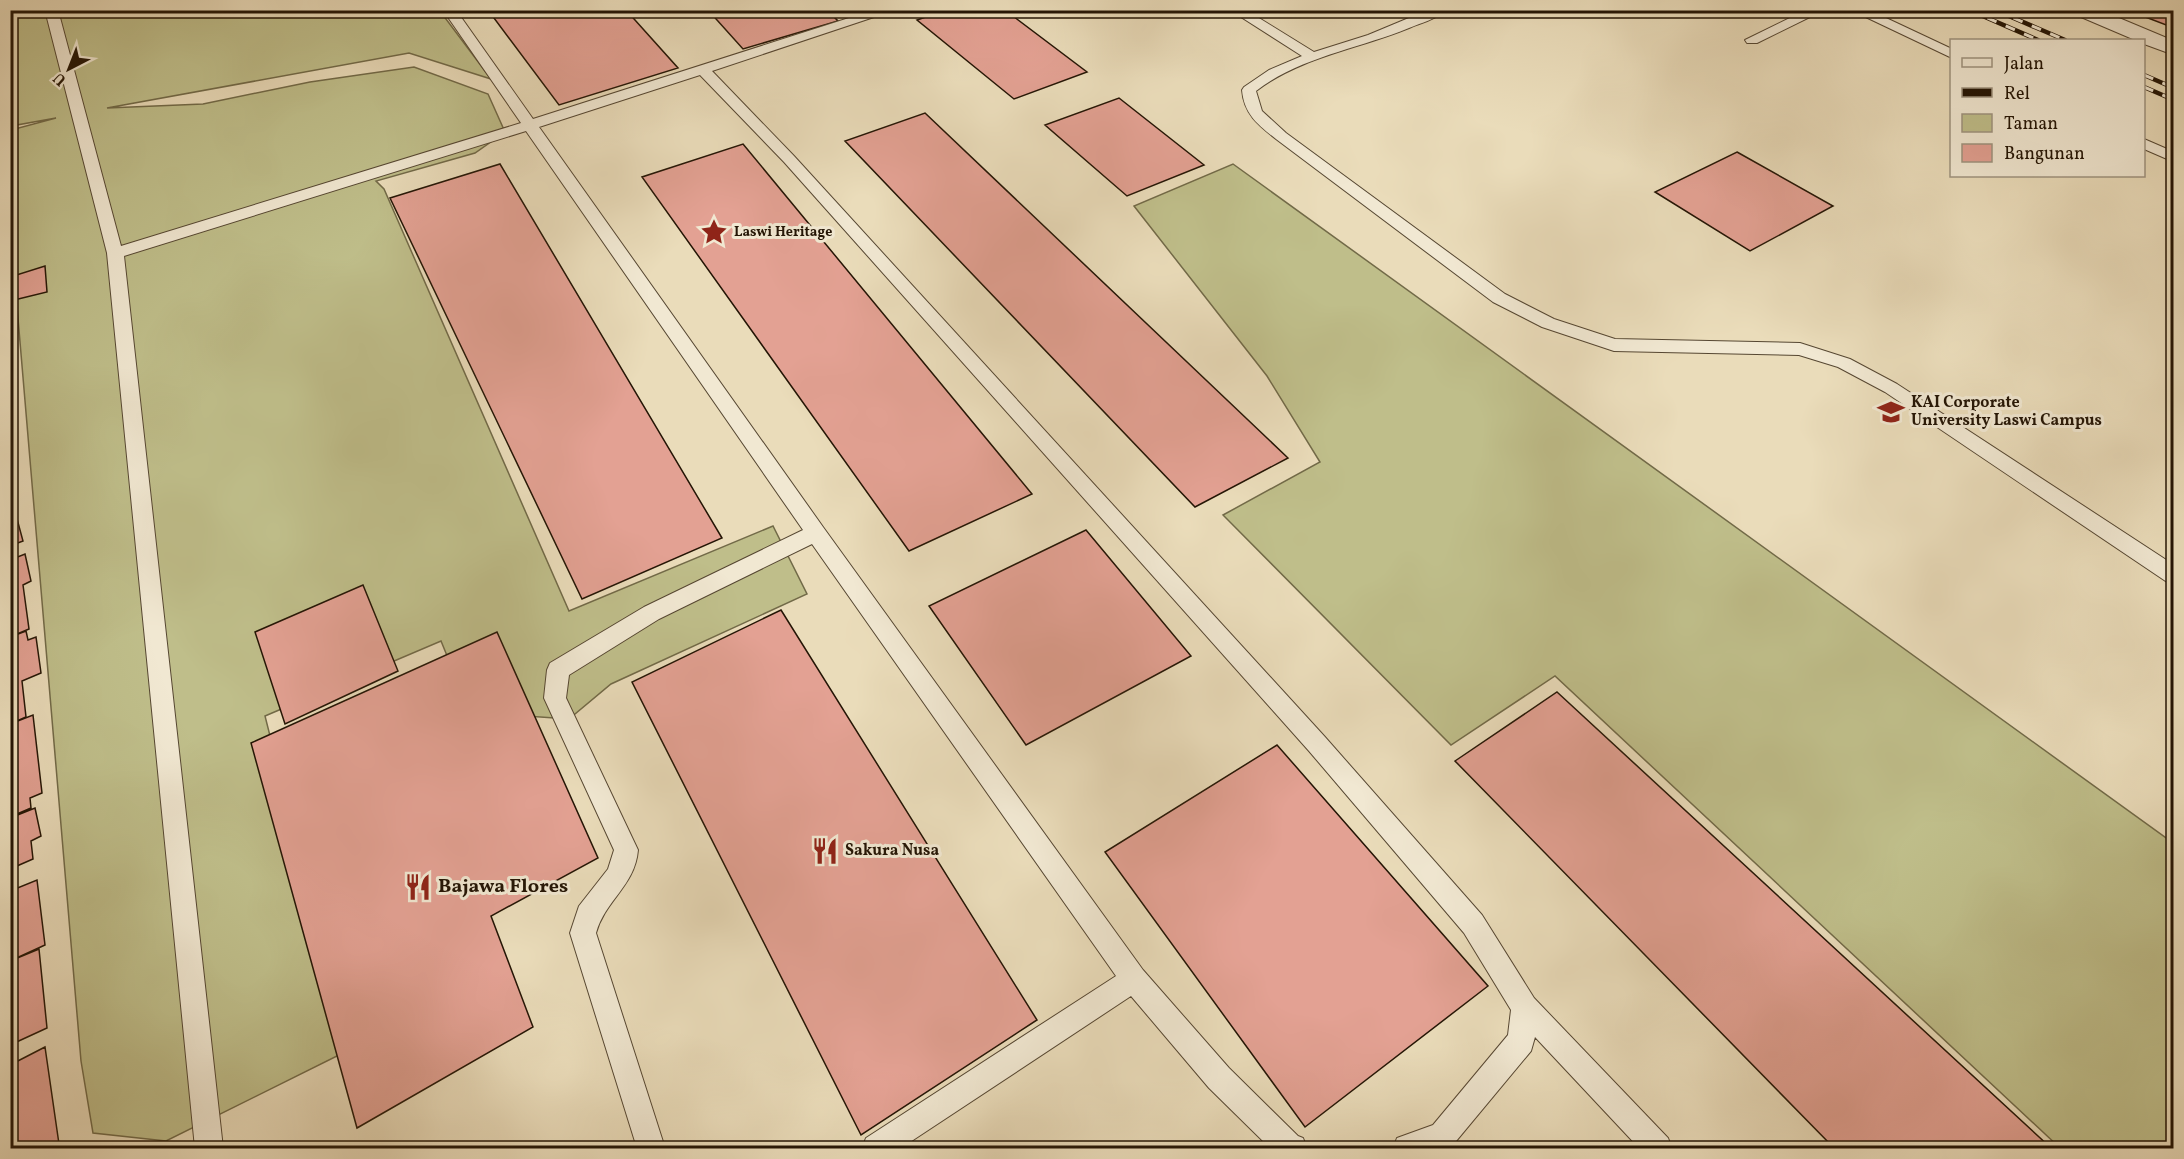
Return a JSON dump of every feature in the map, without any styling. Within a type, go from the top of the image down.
[{"type":"street","points":[[2081,10],[2174,50]]},
{"type":"lane","points":[[51,10],[115,253],[209,1149]]},
{"type":"lane","points":[[449,10],[816,533],[1134,979],[1219,1078],[1288,1147],[1293,1149]]},
{"type":"lane","points":[[115,253],[889,10]]},
{"type":"lane","points":[[1236,10],[1313,57]]},
{"type":"lane","points":[[1440,10],[1366,40],[1313,57],[1259,81],[1249,90],[1250,104],[1255,114],[1290,143],[1499,298],[1548,323],[1614,345],[1800,349],[1844,363],[1891,388],[2174,576]]},
{"type":"lane","points":[[1752,40],[1818,10]]},
{"type":"lane","points":[[1857,10],[1950,53]]},
{"type":"lane","points":[[703,70],[789,159],[1317,744],[1473,924],[1526,1007],[1658,1149]]},
{"type":"lane","points":[[2145,144],[2174,158]]},
{"type":"lane","points":[[651,1149],[583,933],[587,915],[620,875],[626,862],[626,850],[555,698],[558,670],[590,647],[721,577],[816,533]]},
{"type":"lane","points":[[876,1149],[1134,979]]},
{"type":"lane","points":[[1407,1149],[1442,1136],[1490,1079],[1521,1041],[1526,1007]]},
{"type":"green space","points":[[11,11],[440,11],[491,79],[409,53],[107,108],[203,104],[310,82],[414,67],[488,94],[505,132],[475,153],[376,181],[384,189],[569,611],[773,526],[807,594],[611,684],[569,719],[470,712],[441,641],[265,716],[349,1050],[166,1141],[93,1133],[81,1061],[10,224],[11,130],[56,118],[11,126]]},
{"type":"green space","points":[[1233,164],[2173,843],[2174,1133],[2162,1146],[2165,1148],[2060,1148],[1555,676],[1451,745],[1223,515],[1320,462],[1267,376],[1134,206]]},
{"type":"building","points":[[488,10],[626,10],[678,68],[559,105]]},
{"type":"building","points":[[708,10],[827,10],[838,21],[743,49]]},
{"type":"building","points":[[946,10],[1005,10],[1087,72],[1014,99],[917,20]]},
{"type":"building","points":[[2127,10],[2174,10],[2174,28]]},
{"type":"building","points":[[1119,98],[1204,165],[1127,196],[1045,125]]},
{"type":"building","points":[[925,113],[1288,458],[1195,507],[845,141]]},
{"type":"building","points":[[743,144],[1032,494],[909,551],[642,177]]},
{"type":"building","points":[[1737,152],[1833,206],[1750,251],[1655,192]]},
{"type":"building","points":[[500,164],[722,538],[582,599],[390,198]]},
{"type":"building","points":[[45,266],[47,292],[10,301],[10,277]]},
{"type":"building","points":[[13,442],[17,474],[10,476],[10,443]]},
{"type":"building","points":[[13,504],[23,541],[10,546],[10,505]]},
{"type":"building","points":[[1086,530],[1191,656],[1026,745],[929,606]]},
{"type":"building","points":[[25,554],[31,581],[23,585],[29,629],[10,637],[10,560]]},
{"type":"building","points":[[363,585],[398,671],[285,724],[255,632]]},
{"type":"building","name":"Sakura Nusa","points":[[781,610],[1037,1020],[861,1135],[632,682]]},
{"type":"building","points":[[26,631],[28,640],[36,637],[41,673],[22,681],[26,717],[10,724],[10,637]]},
{"type":"building","name":"Bajawa Flores","points":[[497,632],[598,858],[491,916],[533,1027],[357,1128],[251,743]]},
{"type":"building","points":[[1557,692],[2051,1148],[1834,1148],[1455,761]]},
{"type":"building","points":[[33,715],[42,793],[30,798],[31,808],[10,817],[10,724]]},
{"type":"building","points":[[1277,745],[1488,986],[1305,1127],[1105,852]]},
{"type":"building","points":[[35,808],[41,836],[31,841],[33,859],[10,869],[10,818]]},
{"type":"building","points":[[37,880],[45,945],[10,961],[10,891]]},
{"type":"building","points":[[39,949],[47,1028],[10,1045],[10,961]]},
{"type":"building","points":[[45,1047],[59,1144],[51,1148],[10,1148],[10,1065]]},
{"type":"railway","points":[[1969,10],[2036,39]]},
{"type":"railway","points":[[1995,10],[2063,39]]},
{"type":"railway","points":[[2145,75],[2174,88]]},
{"type":"railway","points":[[2145,87],[2174,100]]},
{"type":"place","name":"Laswi Heritage","points":[[714,232]]},
{"type":"place","name":"KAI Corporate University Laswi Campus","points":[[1891,412]]},
{"type":"place","name":"Sakura Nusa","points":[[825,851]]},
{"type":"place","name":"Bajawa Flores","points":[[418,887]]}]
